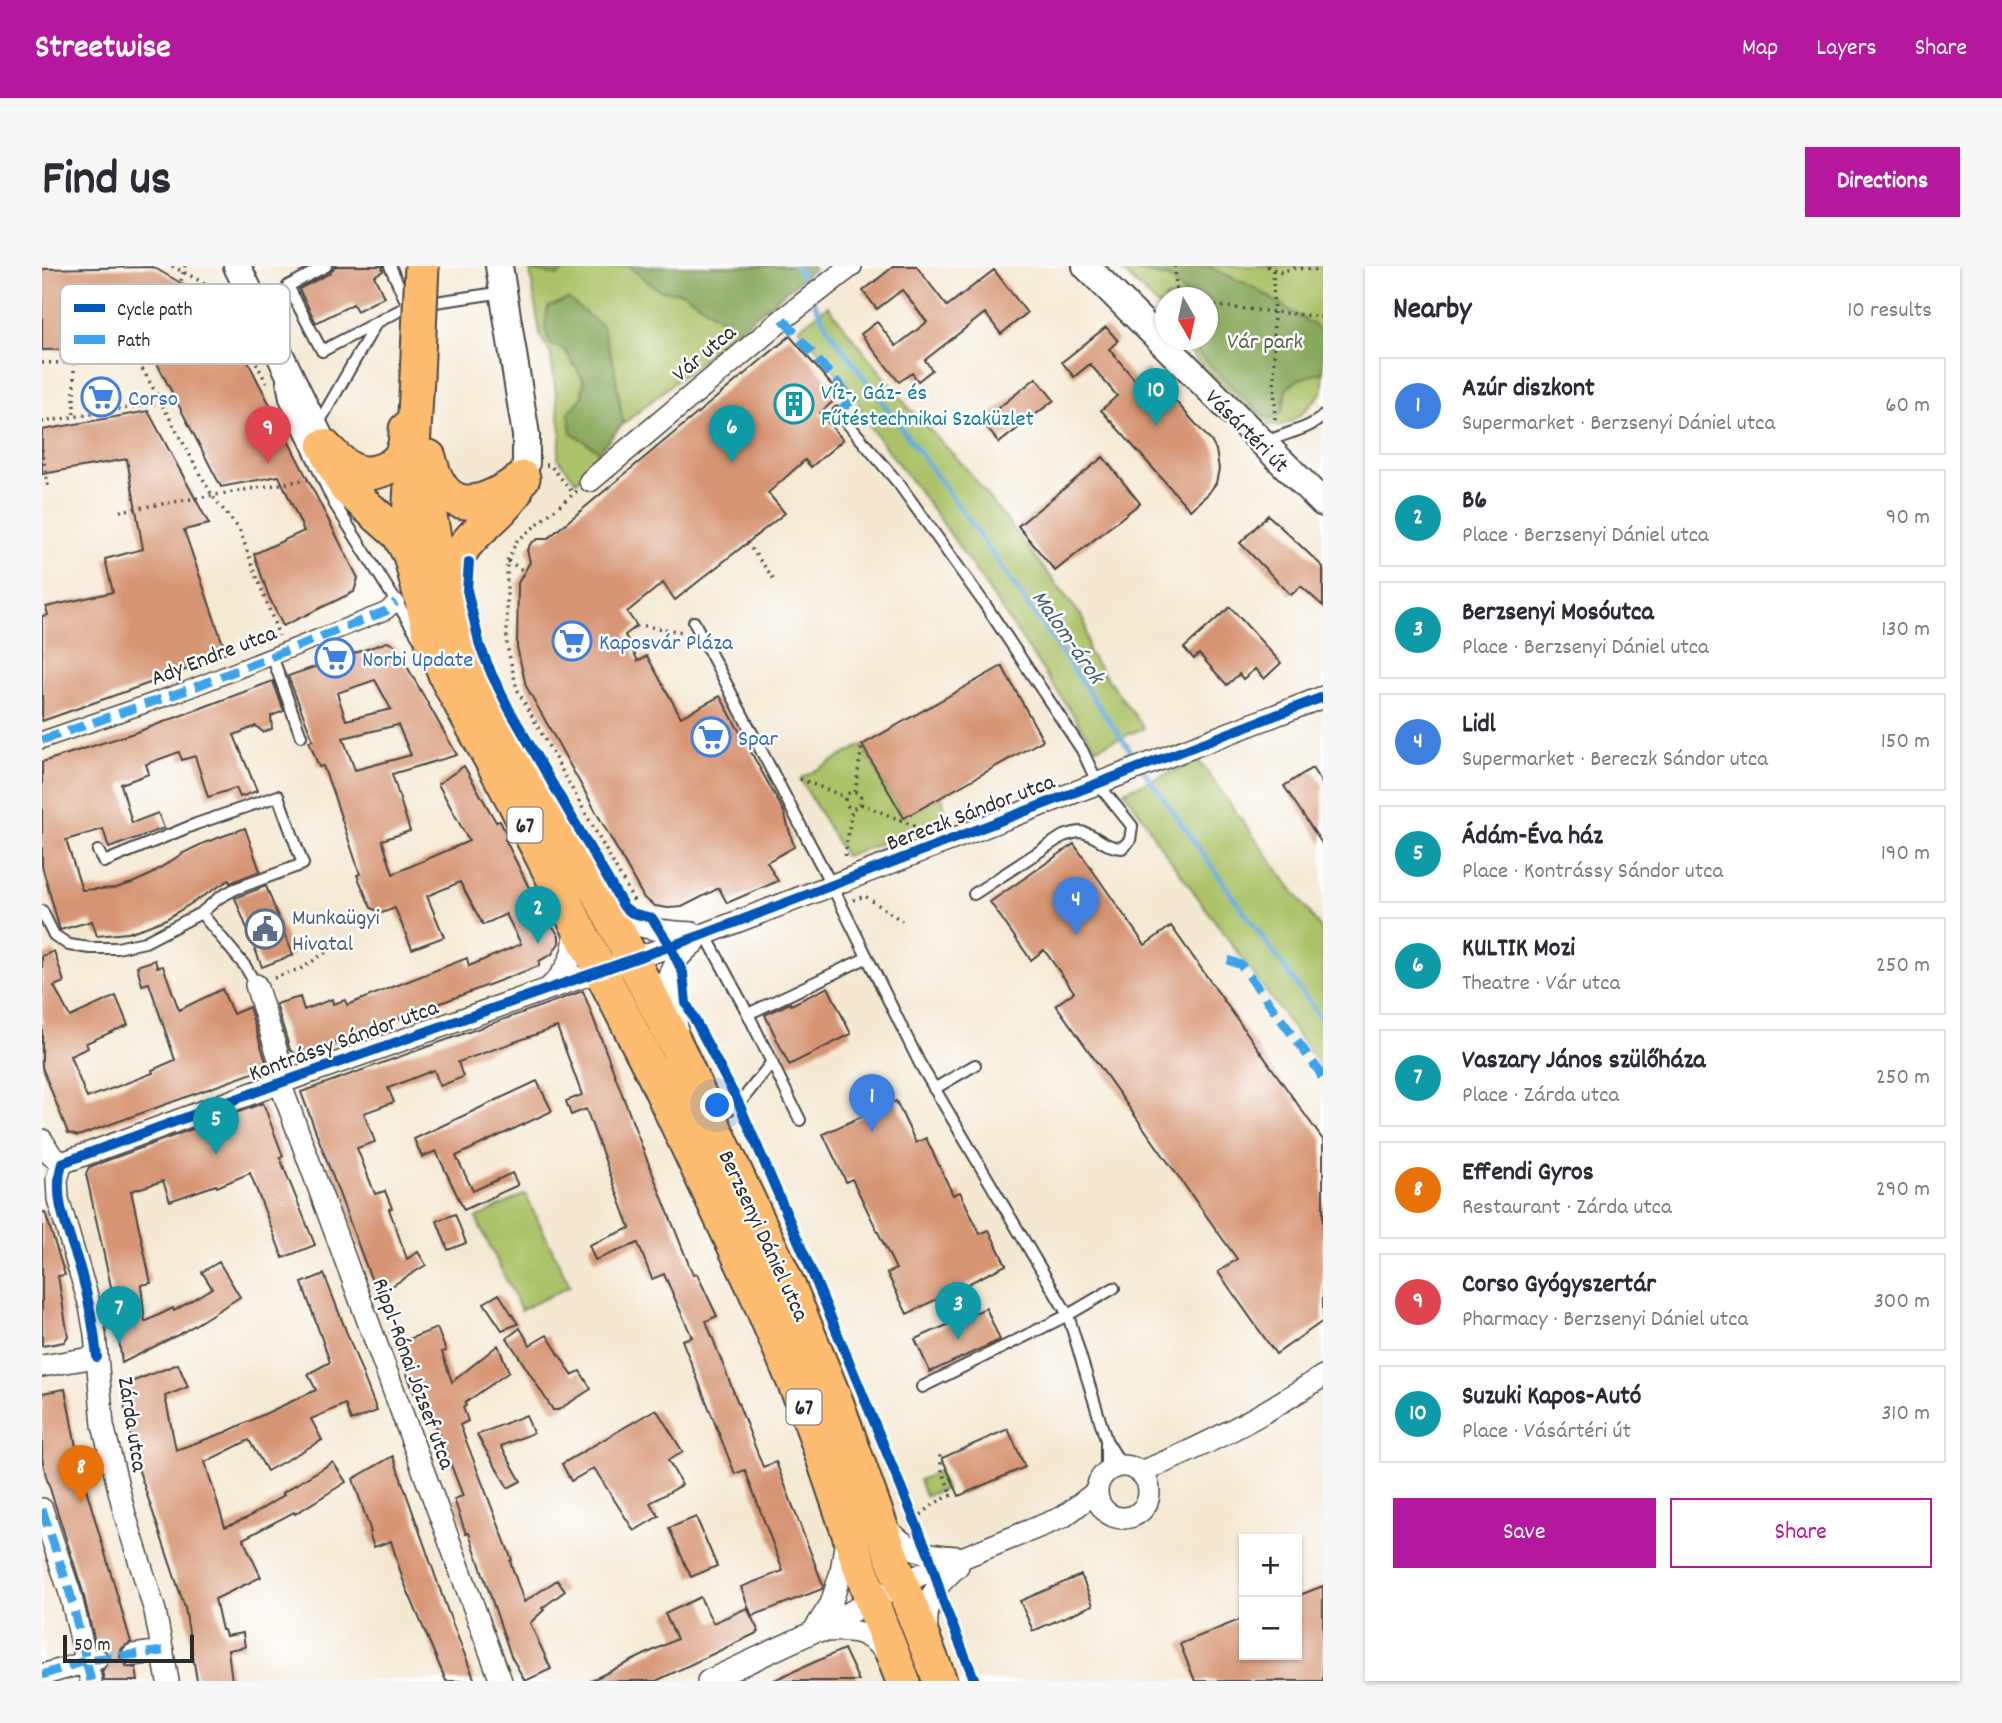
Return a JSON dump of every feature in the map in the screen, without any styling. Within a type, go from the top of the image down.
[{"type":"main road","name":"67","points":[[416,397],[422,266]]},
{"type":"main road","points":[[320,437],[336,459],[355,471],[365,473],[390,466],[399,460],[404,449],[407,417],[416,397]]},
{"type":"main road","points":[[416,397],[425,417],[434,477],[442,490],[465,502],[478,503],[497,495],[523,478]]},
{"type":"main road","name":"Berzsenyi Dániel utca","points":[[416,397],[409,520],[411,555],[432,641],[447,679],[575,920],[615,965],[678,1049],[893,1513],[902,1585],[934,1667]]},
{"type":"main road","name":"Berzsenyi Dániel utca","points":[[416,397],[436,555],[454,615],[488,695],[613,904],[615,965],[658,1083],[754,1288],[810,1420],[872,1602],[900,1674]]},
{"type":"main road","points":[[320,437],[346,488],[399,535],[411,555]]},
{"type":"main road","points":[[454,615],[451,578],[455,561],[475,534],[507,505],[523,478]]},
{"type":"street","points":[[499,266],[526,435],[527,463],[523,478]]},
{"type":"street","name":"Vár utca","points":[[590,481],[851,266]]},
{"type":"street","name":"Vásártéri út","points":[[1086,266],[1269,440],[1323,503]]},
{"type":"street","points":[[285,364],[320,437]]},
{"type":"street","name":"Ady Endre utca","points":[[42,740],[187,690],[386,611],[396,603]]},
{"type":"street","name":"Bereczk Sándor utca","points":[[615,965],[705,934],[836,895],[1098,784],[1323,697]]},
{"type":"street","points":[[613,904],[627,922],[641,921],[661,931],[705,934]]},
{"type":"street","points":[[550,987],[565,971],[573,953],[575,920]]},
{"type":"street","points":[[678,1049],[677,1021],[668,975],[676,958],[705,934]]},
{"type":"street","name":"Kontrássy Sándor utca","points":[[62,1163],[615,965]]},
{"type":"street","name":"Rippl-Rónai József utca","points":[[256,985],[283,1082],[500,1681]]},
{"type":"street","points":[[42,1140],[51,1155],[62,1163]]},
{"type":"street","name":"Zárda utca","points":[[62,1163],[57,1179],[58,1199],[90,1306],[103,1425],[112,1466],[152,1598],[168,1681]]},
{"type":"street","points":[[42,1366],[97,1357]]},
{"type":"street","points":[[708,1681],[813,1632],[920,1575],[1063,1517],[1120,1483],[1228,1434],[1323,1376]]},
{"type":"street","points":[[42,1509],[91,1667],[42,1675]]},
{"type":"street","points":[[893,1513],[893,1536],[910,1549],[929,1555],[967,1557]]},
{"type":"street","points":[[813,1632],[831,1604],[841,1572],[847,1530]]},
{"type":"street","points":[[934,1667],[926,1619],[929,1598],[938,1583],[967,1557]]},
{"type":"street","points":[[813,1632],[841,1630],[861,1633],[879,1645],[900,1674]]},
{"type":"street","points":[[133,1655],[163,1651]]},
{"type":"lane","points":[[290,285],[326,266]]},
{"type":"lane","points":[[390,266],[408,306]]},
{"type":"lane","points":[[290,290],[322,351],[408,306],[504,292]]},
{"type":"lane","points":[[320,437],[376,323]]},
{"type":"lane","points":[[279,364],[285,400],[334,503],[447,679]]},
{"type":"lane","points":[[838,412],[913,503],[1007,635],[1082,750],[1098,784],[1132,826],[1130,840],[1122,848],[1108,847],[1094,837],[1080,832],[1063,836],[974,894]]},
{"type":"lane","points":[[1269,440],[1321,423]]},
{"type":"lane","points":[[694,622],[934,1089],[1068,1315],[1120,1483]]},
{"type":"lane","points":[[279,653],[301,736]]},
{"type":"lane","points":[[42,911],[54,935],[69,945],[117,948],[145,942],[201,913],[220,897],[235,889],[303,864],[278,796],[196,824],[104,862],[98,851]]},
{"type":"lane","points":[[201,913],[245,966],[256,985]]},
{"type":"lane","points":[[705,934],[748,1014],[800,1121]]},
{"type":"lane","points":[[748,1014],[866,958]]},
{"type":"lane","points":[[712,1119],[739,1104],[772,1062]]},
{"type":"lane","points":[[934,1089],[975,1065]]},
{"type":"lane","points":[[922,1387],[1018,1341],[1114,1288]]},
{"type":"lane","points":[[1106,1440],[1120,1483]]},
{"type":"path","points":[[180,284],[185,266]]},
{"type":"path","points":[[1175,266],[1176,287]]},
{"type":"path","points":[[1267,266],[1280,272],[1295,268],[1323,271]]},
{"type":"path","points":[[1269,440],[1273,270]]},
{"type":"path","points":[[1218,306],[1323,317]]},
{"type":"path","points":[[42,363],[60,363]]},
{"type":"path","points":[[74,364],[74,417]]},
{"type":"path","points":[[140,364],[213,497],[239,529],[279,653]]},
{"type":"path","points":[[42,422],[159,403]]},
{"type":"path","points":[[42,449],[48,488]]},
{"type":"path","points":[[120,511],[316,478]]},
{"type":"path","points":[[590,481],[517,541],[508,561],[507,646],[517,689],[641,921]]},
{"type":"path","points":[[747,543],[774,579]]},
{"type":"path","points":[[508,561],[524,571]]},
{"type":"path","points":[[644,626],[699,634]]},
{"type":"path","points":[[855,792],[862,745]]},
{"type":"path","points":[[800,779],[845,797]]},
{"type":"path","points":[[845,797],[855,792],[861,796],[861,804]]},
{"type":"path","points":[[845,797],[846,804],[852,808]]},
{"type":"path","points":[[852,808],[861,804],[922,829]]},
{"type":"path","points":[[845,856],[852,808]]},
{"type":"path","points":[[836,895],[865,896],[902,921]]},
{"type":"path","points":[[613,904],[641,921]]},
{"type":"path","points":[[256,985],[302,968],[334,947]]},
{"type":"path","points":[[921,1514],[935,1503],[953,1495],[942,1470],[939,1452]]},
{"type":"path","points":[[893,1513],[929,1555]]},
{"type":"green space","points":[[529,266],[568,266],[558,276],[530,270]]},
{"type":"green space","points":[[568,266],[628,266],[659,290],[684,293],[738,330],[623,424],[614,366],[565,350],[584,381],[582,398],[571,432],[599,451],[592,469],[576,481],[558,458],[561,432],[551,355],[540,335],[530,270],[558,275]]},
{"type":"green space","points":[[628,266],[813,266],[814,269],[738,330],[684,293],[659,290]]},
{"type":"green space","name":"Vár park","points":[[1117,266],[1323,266],[1323,391],[1290,422],[1274,426],[1264,424],[1190,350],[1218,350],[1218,287],[1155,287],[1155,302]]},
{"type":"green space","points":[[1133,266],[1206,266],[1251,286],[1323,331],[1323,372],[1299,379],[1287,388],[1282,413],[1270,418],[1262,416],[1196,350],[1218,350],[1218,287],[1178,287],[1170,278],[1138,271]]},
{"type":"green space","points":[[568,299],[602,326],[614,366],[623,424],[599,451],[571,432],[569,412],[582,398],[584,381],[565,350],[551,345],[545,328],[548,307]]},
{"type":"green space","points":[[828,306],[908,407],[965,467],[1085,621],[1088,652],[1144,728],[1096,748],[940,519],[867,423],[855,395],[799,328]]},
{"type":"green space","points":[[862,745],[903,817],[942,796],[947,820],[845,856],[800,779]]},
{"type":"green space","points":[[1199,761],[1323,932],[1323,1070],[1154,837],[1124,791]]},
{"type":"green space","points":[[525,1194],[570,1286],[521,1310],[476,1218]]},
{"type":"green space","points":[[938,1472],[945,1489],[925,1496],[919,1480]]},
{"type":"building","points":[[335,266],[382,266],[383,271],[374,276],[384,297],[357,311],[353,304],[316,323],[299,289],[330,273]]},
{"type":"building","points":[[894,266],[916,266],[947,306],[994,270],[1027,313],[1001,334],[985,313],[925,360],[932,370],[918,381],[912,373],[899,382],[861,334],[877,322],[896,346],[927,322],[902,290],[877,309],[863,291]]},
{"type":"building","points":[[153,267],[183,284],[60,284],[60,350],[42,350],[42,269]]},
{"type":"building","points":[[1106,327],[1118,341],[1109,349],[1135,380],[1147,369],[1216,450],[1219,469],[1216,483],[1190,510],[1101,410],[1117,396],[1090,364],[1074,377],[1062,362]]},
{"type":"building","name":"Kaposvár Pláza","points":[[790,336],[840,395],[820,413],[843,440],[811,467],[805,460],[768,493],[785,513],[675,600],[663,583],[627,612],[637,626],[625,635],[638,661],[647,656],[681,717],[720,696],[784,812],[794,847],[767,862],[778,881],[727,903],[719,888],[682,907],[655,906],[644,898],[526,686],[517,647],[518,583],[530,562],[527,550],[531,543],[538,539],[547,539]]},
{"type":"building","points":[[157,364],[249,364],[358,578],[354,592],[283,626],[269,597],[254,554],[304,531],[279,476],[221,487]]},
{"type":"building","points":[[1036,378],[1054,400],[999,443],[982,421]]},
{"type":"building","points":[[148,411],[209,524],[184,530],[226,653],[178,673],[42,721],[42,616],[48,615],[46,607],[113,592],[105,559],[143,549],[127,459],[42,474],[42,430]]},
{"type":"building","points":[[1103,457],[1140,503],[1055,571],[1018,526]]},
{"type":"building","points":[[1268,515],[1323,567],[1323,606],[1301,586],[1291,595],[1240,543]]},
{"type":"building","points":[[1230,607],[1281,663],[1264,679],[1255,669],[1243,679],[1239,674],[1227,685],[1199,654],[1194,659],[1184,648]]},
{"type":"building","points":[[387,642],[395,645],[457,755],[392,774],[410,831],[382,840],[393,874],[469,841],[438,784],[464,766],[508,838],[505,839],[540,910],[532,915],[552,925],[559,936],[559,943],[552,954],[539,961],[539,966],[300,1056],[290,1050],[276,1004],[300,997],[304,1010],[332,999],[333,1004],[345,1000],[347,1005],[467,958],[469,966],[521,944],[506,914],[483,925],[460,882],[427,896],[444,937],[412,949],[395,908],[382,913],[371,908],[357,875],[360,874],[333,793],[323,766],[319,767],[309,741],[313,740],[288,676]],"holes":[[[375,680],[391,709],[346,720],[337,693]],[[398,725],[411,755],[355,770],[343,738]]]},
{"type":"building","points":[[1002,666],[1043,740],[904,818],[862,745]]},
{"type":"building","points":[[273,681],[284,711],[271,716],[272,729],[263,732],[256,726],[234,735],[257,791],[240,797],[236,788],[208,797],[195,756],[182,760],[179,752],[146,764],[149,774],[121,784],[132,823],[158,813],[164,828],[109,848],[103,829],[66,840],[82,890],[115,888],[132,883],[183,853],[245,828],[260,871],[230,883],[229,880],[166,919],[127,933],[97,936],[92,921],[60,930],[42,866],[42,762],[137,732]]},
{"type":"building","points":[[1312,768],[1323,785],[1323,845],[1284,786]]},
{"type":"building","points":[[1074,844],[1145,945],[1171,926],[1323,1140],[1323,1321],[1276,1354],[1218,1272],[1237,1259],[1056,1005],[1074,992],[1044,950],[1031,960],[990,902]]},
{"type":"building","name":"Munkaügyi Hivatal","points":[[266,886],[293,955],[262,967],[235,898]]},
{"type":"building","points":[[54,951],[64,982],[54,986],[70,1017],[116,996],[128,1025],[86,1043],[88,1048],[70,1056],[87,1098],[153,1073],[152,1070],[175,1060],[149,983],[142,985],[137,966],[155,960],[157,967],[163,966],[179,1010],[222,989],[233,1014],[249,1007],[266,1062],[264,1069],[78,1136],[68,1133],[42,1067],[42,956]]},
{"type":"building","points":[[828,987],[851,1034],[789,1065],[765,1015]]},
{"type":"building","points":[[583,991],[693,1275],[697,1274],[717,1316],[706,1321],[763,1467],[776,1462],[823,1585],[822,1589],[752,1616],[741,1587],[783,1571],[745,1470],[735,1474],[682,1340],[692,1337],[664,1274],[652,1279],[638,1243],[595,1260],[589,1245],[630,1228],[586,1109],[571,1115],[566,1101],[582,1095],[557,1027],[458,1062],[463,1077],[440,1086],[434,1070],[388,1088],[394,1102],[364,1113],[375,1142],[357,1148],[375,1194],[385,1191],[407,1259],[418,1252],[426,1265],[390,1287],[376,1292],[301,1092]]},
{"type":"building","points":[[537,1081],[552,1111],[456,1156],[473,1191],[512,1173],[518,1185],[464,1210],[436,1151],[422,1157],[414,1139]]},
{"type":"building","points":[[896,1101],[916,1143],[926,1138],[953,1195],[960,1192],[980,1234],[989,1230],[1006,1265],[907,1314],[887,1273],[896,1269],[852,1179],[846,1182],[823,1134]]},
{"type":"building","points":[[263,1103],[283,1156],[280,1158],[315,1245],[283,1258],[250,1173],[217,1187],[216,1185],[170,1201],[163,1181],[131,1191],[151,1283],[141,1285],[145,1322],[173,1308],[174,1311],[212,1288],[202,1272],[219,1262],[240,1297],[182,1333],[122,1363],[116,1309],[86,1174],[89,1167]]},
{"type":"building","points":[[42,1212],[45,1212],[65,1275],[58,1276],[68,1336],[64,1342],[42,1346]]},
{"type":"building","points":[[455,1214],[466,1243],[448,1250],[437,1221]]},
{"type":"building","points":[[324,1274],[377,1411],[351,1421],[345,1404],[311,1419],[322,1440],[267,1471],[249,1440],[205,1462],[225,1527],[247,1518],[333,1462],[346,1482],[295,1514],[294,1512],[243,1539],[261,1577],[215,1599],[222,1630],[226,1636],[243,1633],[245,1647],[228,1650],[232,1681],[197,1681],[185,1608],[136,1462],[125,1410],[123,1385],[178,1364],[188,1387],[165,1396],[176,1450],[226,1432],[316,1390],[308,1374],[330,1362],[302,1283]]},
{"type":"building","points":[[499,1294],[518,1324],[502,1330],[484,1303]]},
{"type":"building","points":[[986,1308],[1000,1340],[930,1372],[915,1339]]},
{"type":"building","points":[[437,1328],[446,1351],[442,1352],[452,1382],[498,1345],[509,1372],[465,1403],[466,1406],[463,1407],[468,1421],[460,1425],[512,1560],[510,1561],[524,1602],[557,1580],[565,1591],[542,1608],[544,1610],[530,1623],[551,1669],[525,1681],[511,1656],[469,1533],[466,1534],[454,1499],[463,1496],[422,1391],[414,1393],[396,1344]]},
{"type":"building","points":[[520,1328],[530,1345],[547,1335],[572,1375],[580,1371],[591,1389],[558,1410],[553,1410],[507,1338]]},
{"type":"building","points":[[65,1389],[80,1468],[131,1642],[121,1649],[120,1657],[127,1667],[136,1668],[138,1681],[104,1681],[102,1671],[109,1663],[110,1656],[106,1649],[96,1646],[82,1589],[46,1476],[42,1458],[42,1393]]},
{"type":"building","points":[[656,1409],[683,1452],[668,1460],[682,1485],[650,1503],[659,1516],[634,1531],[594,1468],[571,1481],[562,1464]]},
{"type":"building","points":[[526,1415],[533,1433],[501,1446],[521,1481],[508,1488],[477,1435]]},
{"type":"building","points":[[1008,1429],[1025,1467],[959,1496],[942,1458]]},
{"type":"building","points":[[393,1456],[475,1681],[446,1681],[403,1580],[391,1541],[374,1547],[353,1479]]},
{"type":"building","points":[[696,1517],[717,1566],[691,1577],[669,1528]]},
{"type":"building","points":[[1081,1575],[1093,1605],[1033,1631],[1020,1601]]},
{"type":"building","points":[[1323,1586],[1323,1681],[1195,1681],[1180,1644],[1239,1620],[1239,1660],[1302,1660],[1302,1594]]},
{"type":"building","points":[[700,1597],[713,1623],[747,1608],[759,1632],[656,1681],[590,1681],[677,1639],[665,1614]]},
{"type":"building","points":[[844,1649],[859,1681],[772,1681]]},
{"type":"waterway","name":"Malom-árok","points":[[796,266],[810,293]]},
{"type":"waterway","name":"Malom-árok","points":[[814,302],[827,327],[958,505],[1139,763]]},
{"type":"waterway","name":"Malom-árok","points":[[1144,771],[1323,1022]]},
{"type":"tunnel","points":[[97,1659],[133,1655]]},
{"type":"marked path","points":[[783,319],[852,400],[838,412]]},
{"type":"marked path","points":[[42,740],[187,690],[386,611],[396,602]]},
{"type":"marked path","points":[[1228,960],[1241,965],[1323,1080]]},
{"type":"marked path","points":[[42,1509],[70,1593],[91,1681]]},
{"type":"marked path","points":[[42,1675],[87,1660],[163,1651]]},
{"type":"cycle path","points":[[469,562],[467,590],[480,646],[509,709],[624,907],[632,913],[652,918],[683,973],[686,1003],[739,1104],[817,1284],[929,1555],[945,1607],[975,1681]]},
{"type":"cycle path","points":[[62,1163],[280,1083],[705,934],[1323,697]]},
{"type":"cycle path","points":[[62,1163],[59,1177],[61,1205],[86,1293],[97,1357]]},
{"type":"place","name":"Corso","points":[[101,397]]},
{"type":"place","name":"Víz-, Gáz- és Fűtéstechnikai Szaküzlet","points":[[794,404]]},
{"type":"place","name":"Suzuki Kapos-Autó","points":[[1156,426]]},
{"type":"place","name":"KULTIK Mozi","points":[[732,463]]},
{"type":"place","name":"Corso Gyógyszertár","points":[[268,464]]},
{"type":"place","name":"Kaposvár Pláza","points":[[572,641]]},
{"type":"place","name":"Norbi Update","points":[[335,658]]},
{"type":"place","name":"Spar","points":[[711,737]]},
{"type":"place","name":"Munkaügyi Hivatal","points":[[265,929]]},
{"type":"place","name":"Lidl","points":[[1076,935]]},
{"type":"place","name":"B6","points":[[538,944]]},
{"type":"place","name":"Azúr diszkont","points":[[872,1132]]},
{"type":"place","name":"Ádám-Éva ház","points":[[216,1155]]},
{"type":"place","name":"Berzsenyi Mosóutca","points":[[958,1340]]},
{"type":"place","name":"Vaszary János szülőháza","points":[[119,1344]]},
{"type":"place","name":"Effendi Gyros","points":[[81,1503]]}]
